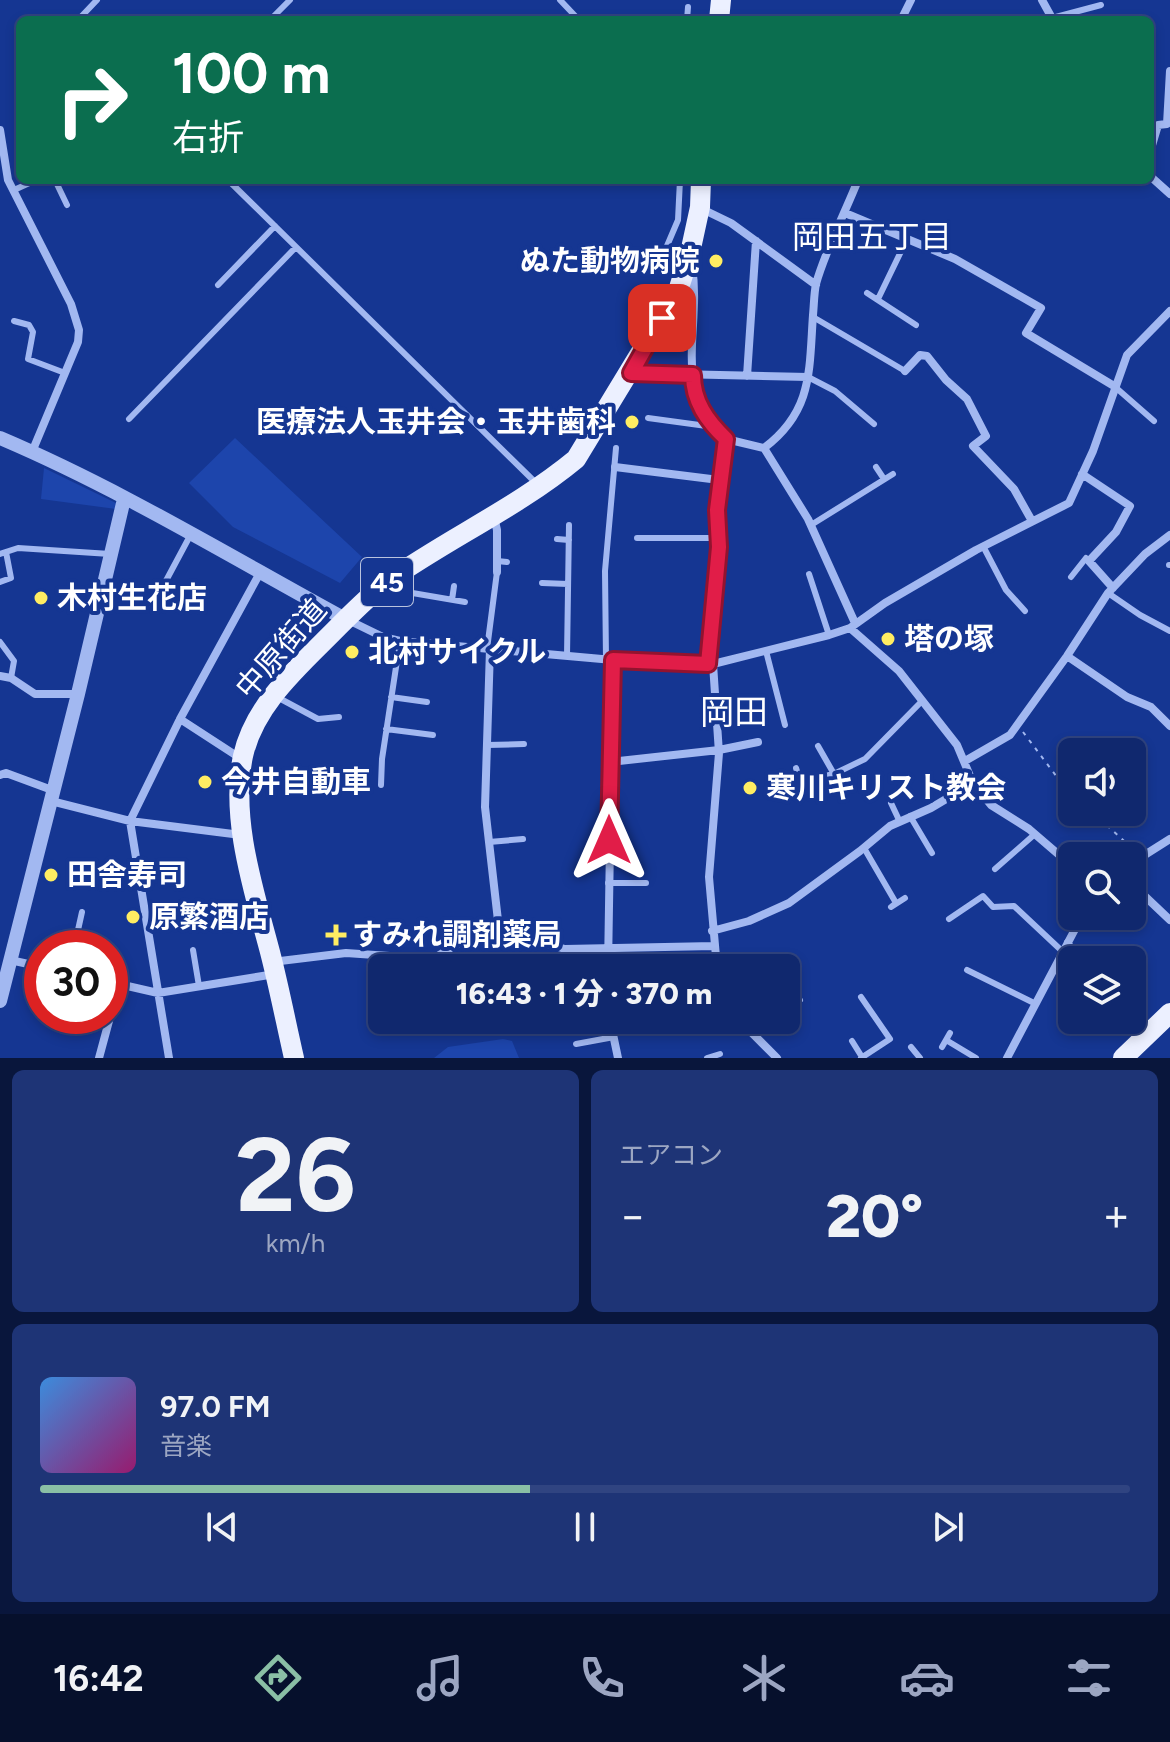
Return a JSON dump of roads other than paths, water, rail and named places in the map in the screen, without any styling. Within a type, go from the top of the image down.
[{"type":"main road","name":"中原街道","points":[[294,1058],[254,897],[244,836],[240,799],[243,760],[253,729],[273,695],[345,619],[381,587],[493,517],[576,459],[678,291],[700,207],[701,184]]},
{"type":"main road","points":[[1123,1058],[1170,1013]]},
{"type":"street","points":[[1154,138],[1158,125],[1167,124],[1170,71]]},
{"type":"street","points":[[0,130],[8,180],[77,320],[78,342],[32,452]]},
{"type":"street","points":[[764,448],[793,421],[802,402],[808,377],[816,285],[856,184]]},
{"type":"street","points":[[700,207],[731,223],[816,285]]},
{"type":"street","points":[[845,213],[955,259],[1041,308],[1026,333],[1114,386]]},
{"type":"street","points":[[747,376],[756,241]]},
{"type":"street","points":[[690,253],[694,276],[693,387],[702,411],[726,439],[764,448],[811,525],[852,625],[899,671],[957,745],[973,783],[991,805],[1035,834],[1058,854]]},
{"type":"street","points":[[0,438],[124,499],[383,637],[610,660],[711,664],[829,635],[852,625],[983,546],[1069,503],[1093,451],[1127,355],[1170,311]]},
{"type":"street","points":[[905,371],[920,355],[927,356],[946,380],[967,399],[986,436],[973,446],[1014,489],[1032,521]]},
{"type":"street","points":[[631,373],[808,377]]},
{"type":"street","points":[[715,954],[709,877],[719,750],[711,664],[718,577],[719,480],[726,439]]},
{"type":"street","points":[[615,467],[719,480]]},
{"type":"street","points":[[1082,474],[1130,506],[1116,532],[1085,557],[1110,590]]},
{"type":"street","points":[[0,1001],[7,957],[78,694],[124,499]]},
{"type":"street","points":[[493,517],[502,561],[497,572]]},
{"type":"street","points":[[965,761],[1010,735],[1110,590],[1145,554],[1170,535]]},
{"type":"street","points":[[169,1058],[130,821],[180,719],[261,571]]},
{"type":"street","points":[[488,649],[485,807],[500,938]]},
{"type":"street","points":[[1067,656],[1127,697],[1151,707],[1170,726]]},
{"type":"street","points":[[609,954],[610,660]]},
{"type":"street","points":[[0,676],[11,678],[35,694],[78,694]]},
{"type":"street","points":[[180,719],[243,760]]},
{"type":"street","points":[[610,762],[719,750],[758,742]]},
{"type":"street","points":[[5,771],[51,795],[130,821],[244,836]]},
{"type":"street","points":[[712,931],[749,921],[789,903],[899,820],[931,808],[973,783]]},
{"type":"street","points":[[1146,854],[1170,839]]},
{"type":"street","points":[[1146,897],[1170,919]]},
{"type":"street","points":[[1065,946],[1074,930]]},
{"type":"street","points":[[128,986],[158,993],[346,953],[433,959],[469,937],[524,938],[565,949],[714,946]]},
{"type":"street","points":[[1007,1058],[1058,958]]},
{"type":"street","points":[[99,1058],[104,1034]]},
{"type":"street","points":[[613,1034],[618,1058]]},
{"type":"street","points":[[753,1034],[777,1058]]},
{"type":"lane","points":[[82,16],[97,0]]},
{"type":"lane","points":[[274,16],[290,0]]},
{"type":"lane","points":[[560,0],[575,16]]},
{"type":"lane","points":[[1062,16],[1101,5]]},
{"type":"lane","points":[[687,16],[688,7]]},
{"type":"lane","points":[[14,190],[27,184]]},
{"type":"lane","points":[[57,184],[67,205]]},
{"type":"lane","points":[[232,184],[540,486]]},
{"type":"lane","points":[[658,267],[678,220],[680,184]]},
{"type":"lane","points":[[218,285],[275,226]]},
{"type":"lane","points":[[878,299],[907,239]]},
{"type":"lane","points":[[129,419],[296,247]]},
{"type":"lane","points":[[867,293],[916,325]]},
{"type":"lane","points":[[813,317],[905,371]]},
{"type":"lane","points":[[14,321],[32,328],[34,340],[28,359],[65,373]]},
{"type":"lane","points":[[808,377],[835,391],[874,424]]},
{"type":"lane","points":[[1114,386],[1154,421]]},
{"type":"lane","points":[[648,418],[714,427]]},
{"type":"lane","points":[[610,660],[605,560],[616,448]]},
{"type":"lane","points":[[876,467],[884,479]]},
{"type":"lane","points":[[811,525],[893,474]]},
{"type":"lane","points":[[567,656],[569,525]]},
{"type":"lane","points":[[103,582],[153,605],[191,534]]},
{"type":"lane","points":[[637,538],[719,538]]},
{"type":"lane","points":[[557,539],[569,540]]},
{"type":"lane","points":[[983,546],[1006,590],[1025,611]]},
{"type":"lane","points":[[0,582],[11,578],[3,553],[18,548],[110,554]]},
{"type":"lane","points":[[1071,577],[1085,557]]},
{"type":"lane","points":[[488,649],[497,572]]},
{"type":"lane","points":[[809,574],[829,635]]},
{"type":"lane","points":[[542,583],[568,584]]},
{"type":"lane","points":[[452,600],[454,586]]},
{"type":"lane","points":[[381,587],[465,602]]},
{"type":"lane","points":[[1110,590],[1140,615],[1170,631]]},
{"type":"lane","points":[[1017,602],[1025,596]]},
{"type":"lane","points":[[381,785],[400,641]]},
{"type":"lane","points":[[0,642],[14,661],[11,678]]},
{"type":"lane","points":[[766,651],[785,725]]},
{"type":"lane","points":[[273,695],[318,719],[339,717]]},
{"type":"lane","points":[[391,697],[427,702]]},
{"type":"lane","points":[[788,788],[834,774],[859,762],[922,701]]},
{"type":"lane","points":[[386,729],[433,735]]},
{"type":"lane","points":[[487,745],[524,744]]},
{"type":"lane","points":[[818,746],[834,774]]},
{"type":"lane","points":[[859,762],[865,771]]},
{"type":"lane","points":[[796,768],[801,784]]},
{"type":"lane","points":[[891,803],[899,820]]},
{"type":"lane","points":[[910,816],[932,853]]},
{"type":"lane","points":[[995,869],[1035,834]]},
{"type":"lane","points":[[489,842],[523,839]]},
{"type":"lane","points":[[864,848],[896,903],[891,907],[905,898]]},
{"type":"lane","points":[[608,883],[646,883]]},
{"type":"lane","points":[[949,919],[983,896],[993,907],[1014,906],[1058,947]]},
{"type":"lane","points":[[78,930],[82,912]]},
{"type":"lane","points":[[1067,942],[1071,946]]},
{"type":"lane","points":[[193,950],[199,986]]},
{"type":"lane","points":[[967,970],[1034,1003]]},
{"type":"lane","points":[[852,1041],[862,1058],[890,1039],[861,997]]},
{"type":"lane","points":[[950,1033],[944,1044],[976,1058]]},
{"type":"lane","points":[[576,1044],[614,1037]]},
{"type":"lane","points":[[911,1047],[920,1058]]},
{"type":"lane","points":[[707,1058],[720,1054]]},
{"type":"place","name":"ぬた動物病院","points":[[716,261]]},
{"type":"place","name":"医療法人玉井会・玉井歯科","points":[[632,422]]},
{"type":"place","name":"木村生花店","points":[[41,598]]},
{"type":"place","name":"塔の塚","points":[[888,639]]},
{"type":"place","name":"北村サイクル","points":[[352,652]]},
{"type":"place","name":"今井自動車","points":[[205,782]]},
{"type":"place","name":"寒川キリスト教会","points":[[750,788]]},
{"type":"place","name":"田舎寿司","points":[[51,875]]},
{"type":"place","name":"原繁酒店","points":[[133,917]]},
{"type":"place","name":"すみれ調剤薬局","points":[[336,935]]},
{"type":"district","name":"岡田五丁目","points":[[872,237]]},
{"type":"district","name":"岡田","points":[[734,712]]}]
